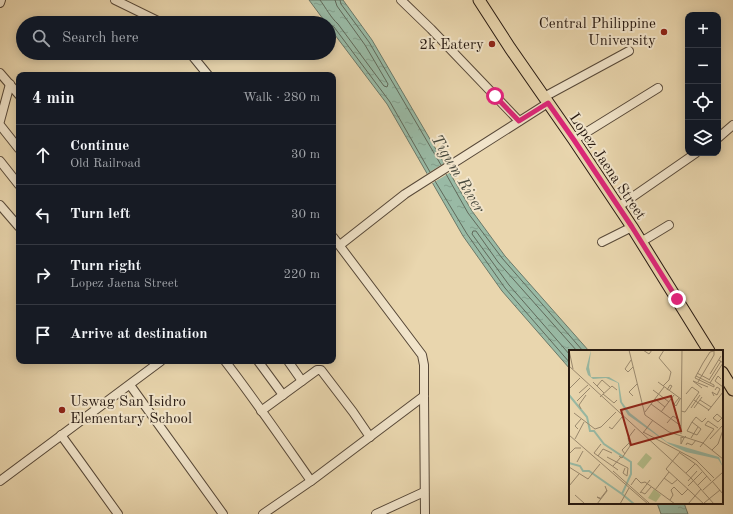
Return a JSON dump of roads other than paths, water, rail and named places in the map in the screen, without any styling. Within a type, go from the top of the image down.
[{"type":"main road","name":"Lopez Jaena Street","points":[[479,0],[632,227],[708,350]]},
{"type":"main road","points":[[723,374],[733,390]]},
{"type":"street","points":[[115,0],[148,16]]},
{"type":"street","points":[[401,0],[431,29],[519,121]]},
{"type":"street","points":[[340,245],[405,194],[519,121],[546,100],[629,51]]},
{"type":"street","points":[[196,60],[206,72]]},
{"type":"street","points":[[0,73],[16,91]]},
{"type":"street","points":[[0,121],[10,84]]},
{"type":"street","points":[[574,140],[658,88]]},
{"type":"street","points":[[0,125],[16,145]]},
{"type":"street","points":[[721,136],[733,126]]},
{"type":"street","points":[[618,207],[692,156]]},
{"type":"street","points":[[0,161],[16,181]]},
{"type":"street","points":[[0,205],[16,224]]},
{"type":"street","points":[[641,242],[669,225]]},
{"type":"street","points":[[602,242],[632,227]]},
{"type":"street","points":[[336,240],[422,355],[424,365],[424,514]]},
{"type":"street","points":[[0,481],[157,364]]},
{"type":"street","points":[[227,364],[311,482]]},
{"type":"street","points":[[260,364],[283,395]]},
{"type":"street","points":[[290,364],[302,381]]},
{"type":"street","points":[[261,411],[317,370],[321,370],[370,437]]},
{"type":"street","points":[[130,385],[223,514]]},
{"type":"street","points":[[263,514],[311,482],[424,396]]},
{"type":"street","points":[[61,435],[118,514]]},
{"type":"street","points":[[376,514],[424,492]]},
{"type":"water","points":[[309,0],[343,0],[372,40],[472,211],[505,256],[588,350],[569,350],[569,368],[502,291],[463,236],[387,104],[336,36],[336,16],[321,16]]},
{"type":"water","points":[[657,504],[684,504],[688,514],[661,514]]},
{"type":"place","name":"Central Philippine University","points":[[664,32]]},
{"type":"place","name":"2k Eatery","points":[[492,44]]},
{"type":"place","name":"Uswag San Isidro Elementary School","points":[[62,410]]},
{"type":"water label","name":"Tigum River","points":[[459,173]]}]
